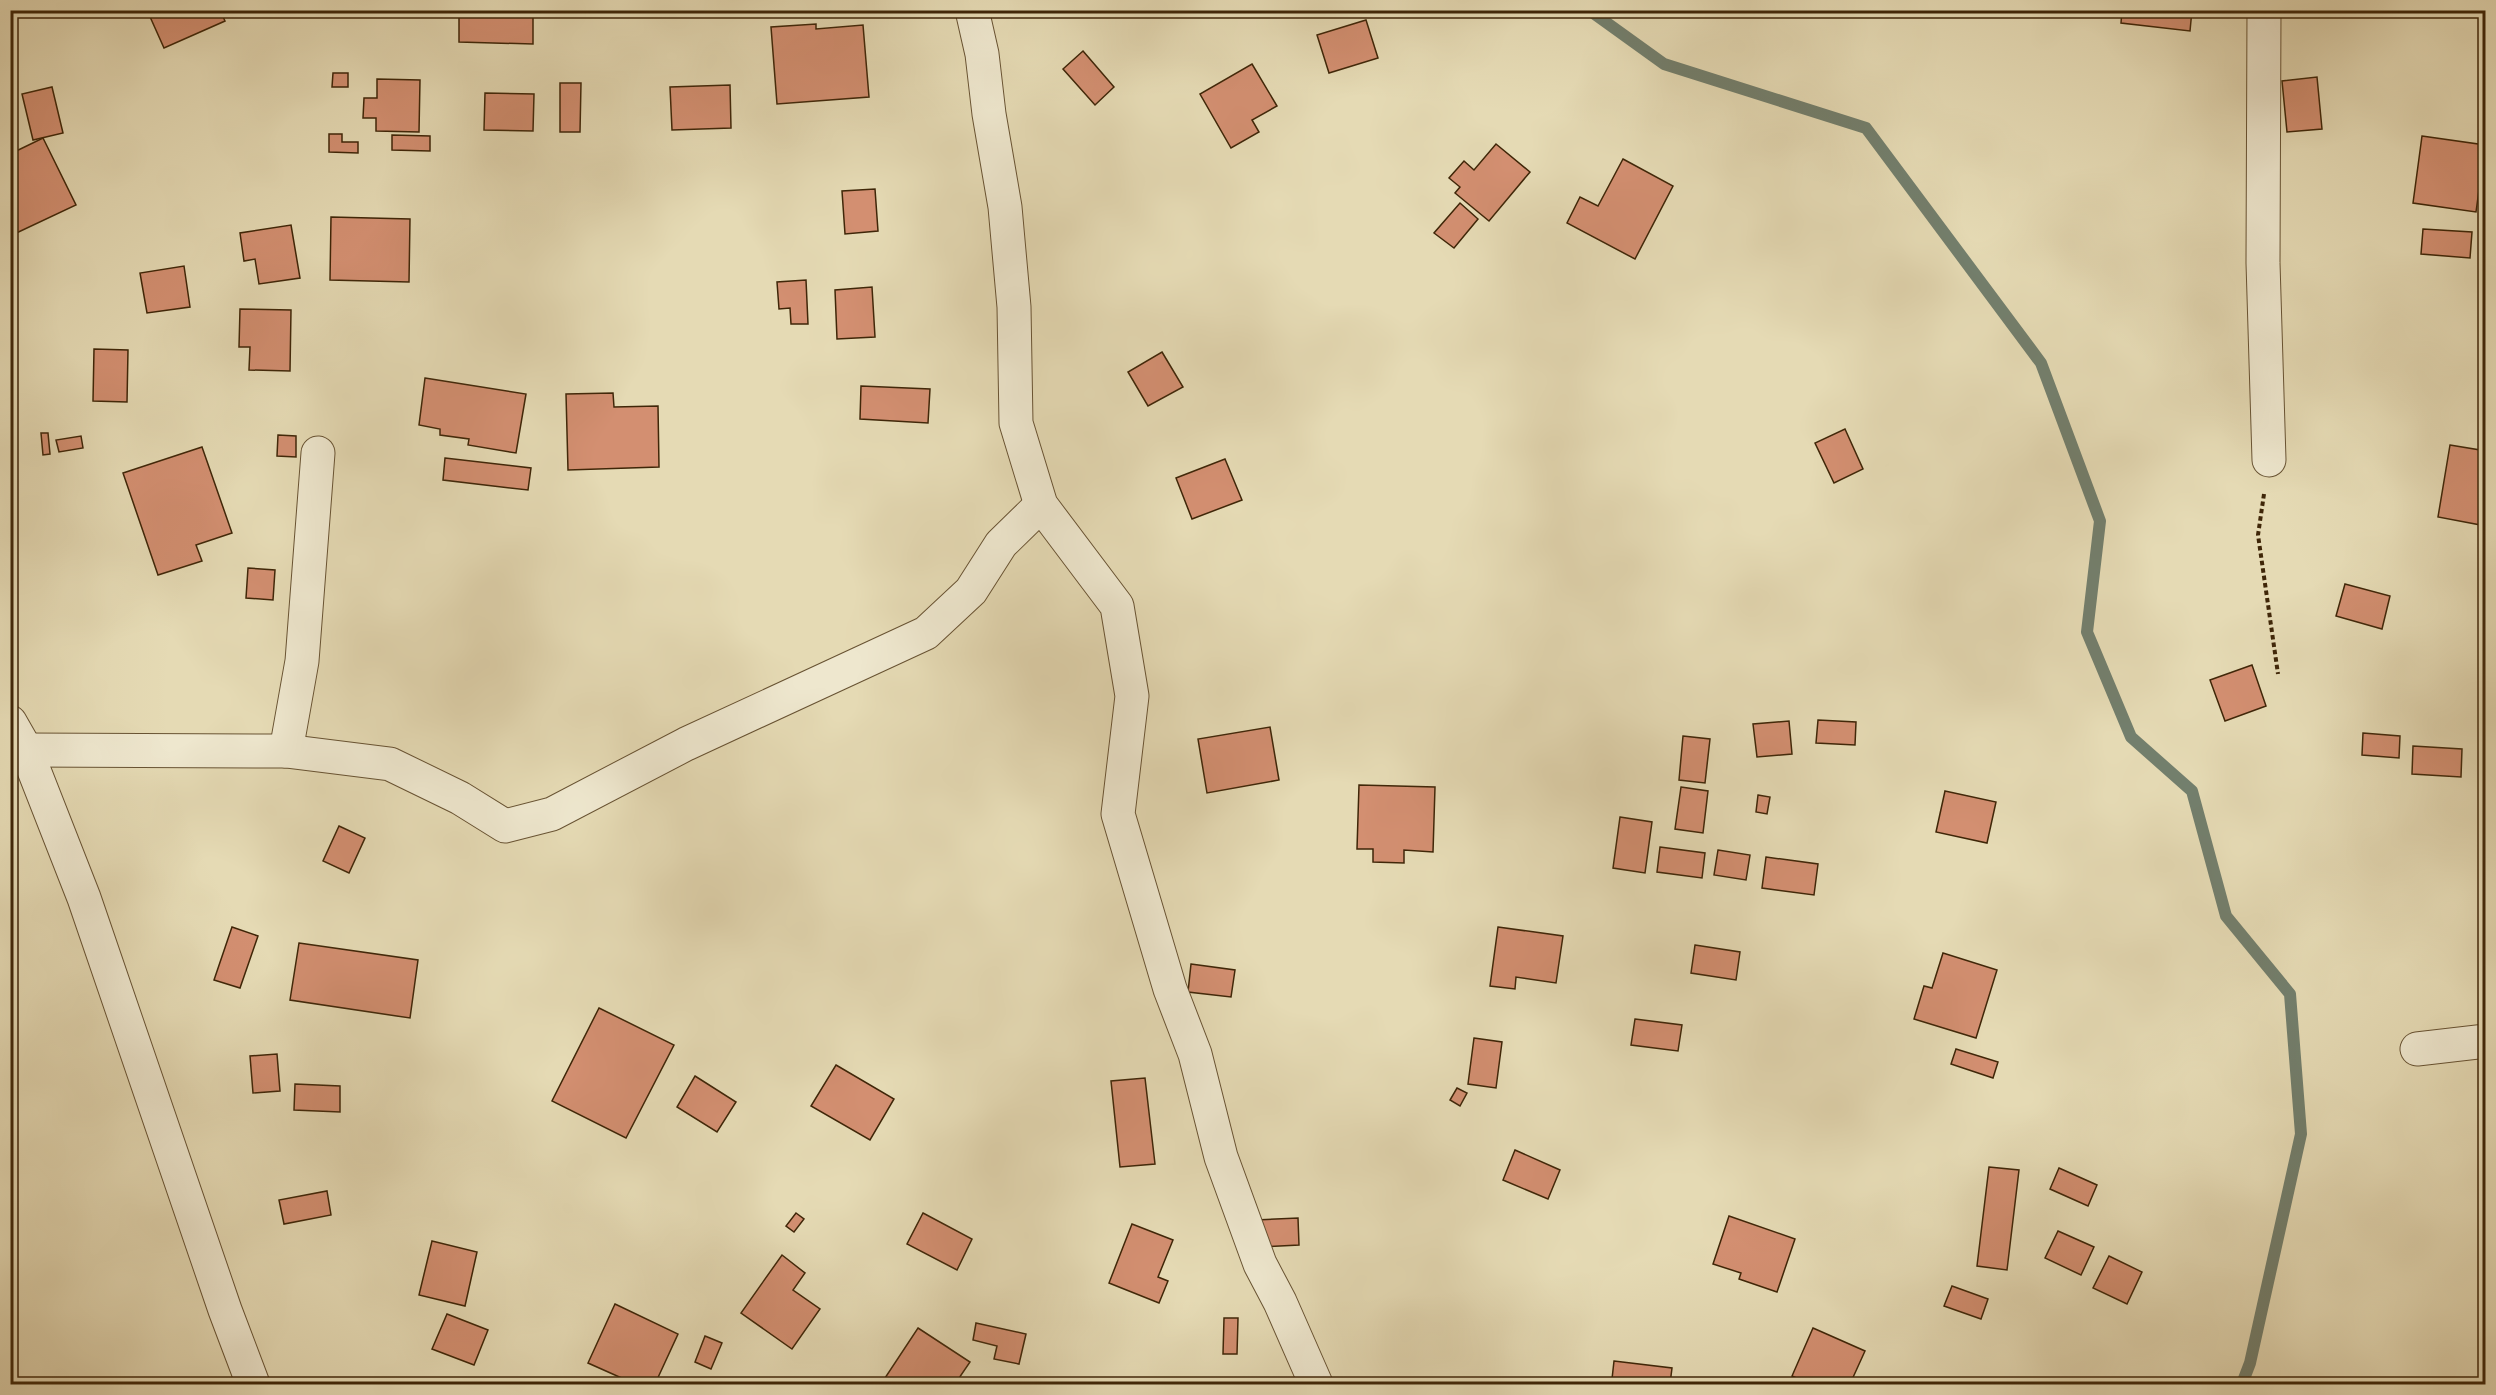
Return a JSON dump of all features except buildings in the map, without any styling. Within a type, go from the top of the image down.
[{"type":"street","points":[[972,10],[982,54],[989,114],[1005,207],[1014,307],[1016,423],[1041,505],[1117,606],[1132,696],[1118,814],[1170,989],[1195,1054],[1221,1157],[1260,1264],[1280,1302],[1316,1384]]},
{"type":"street","points":[[2264,10],[2263,263],[2269,460]]},
{"type":"street","points":[[286,751],[302,661],[318,453]]},
{"type":"street","points":[[253,1384],[225,1310],[84,898],[18,736],[286,751],[390,764],[460,798],[505,826],[552,814],[686,744],[926,633],[971,591],[1001,544],[1041,505]]},
{"type":"street","points":[[2417,1049],[2486,1041]]},
{"type":"path","points":[[2269,460],[2258,535],[2278,674]]},
{"type":"waterway","points":[[1589,10],[1664,64],[1866,128],[2041,363],[2100,521],[2087,632],[2131,737],[2192,791],[2226,916],[2290,994],[2301,1134],[2250,1363],[2242,1384]]}]
